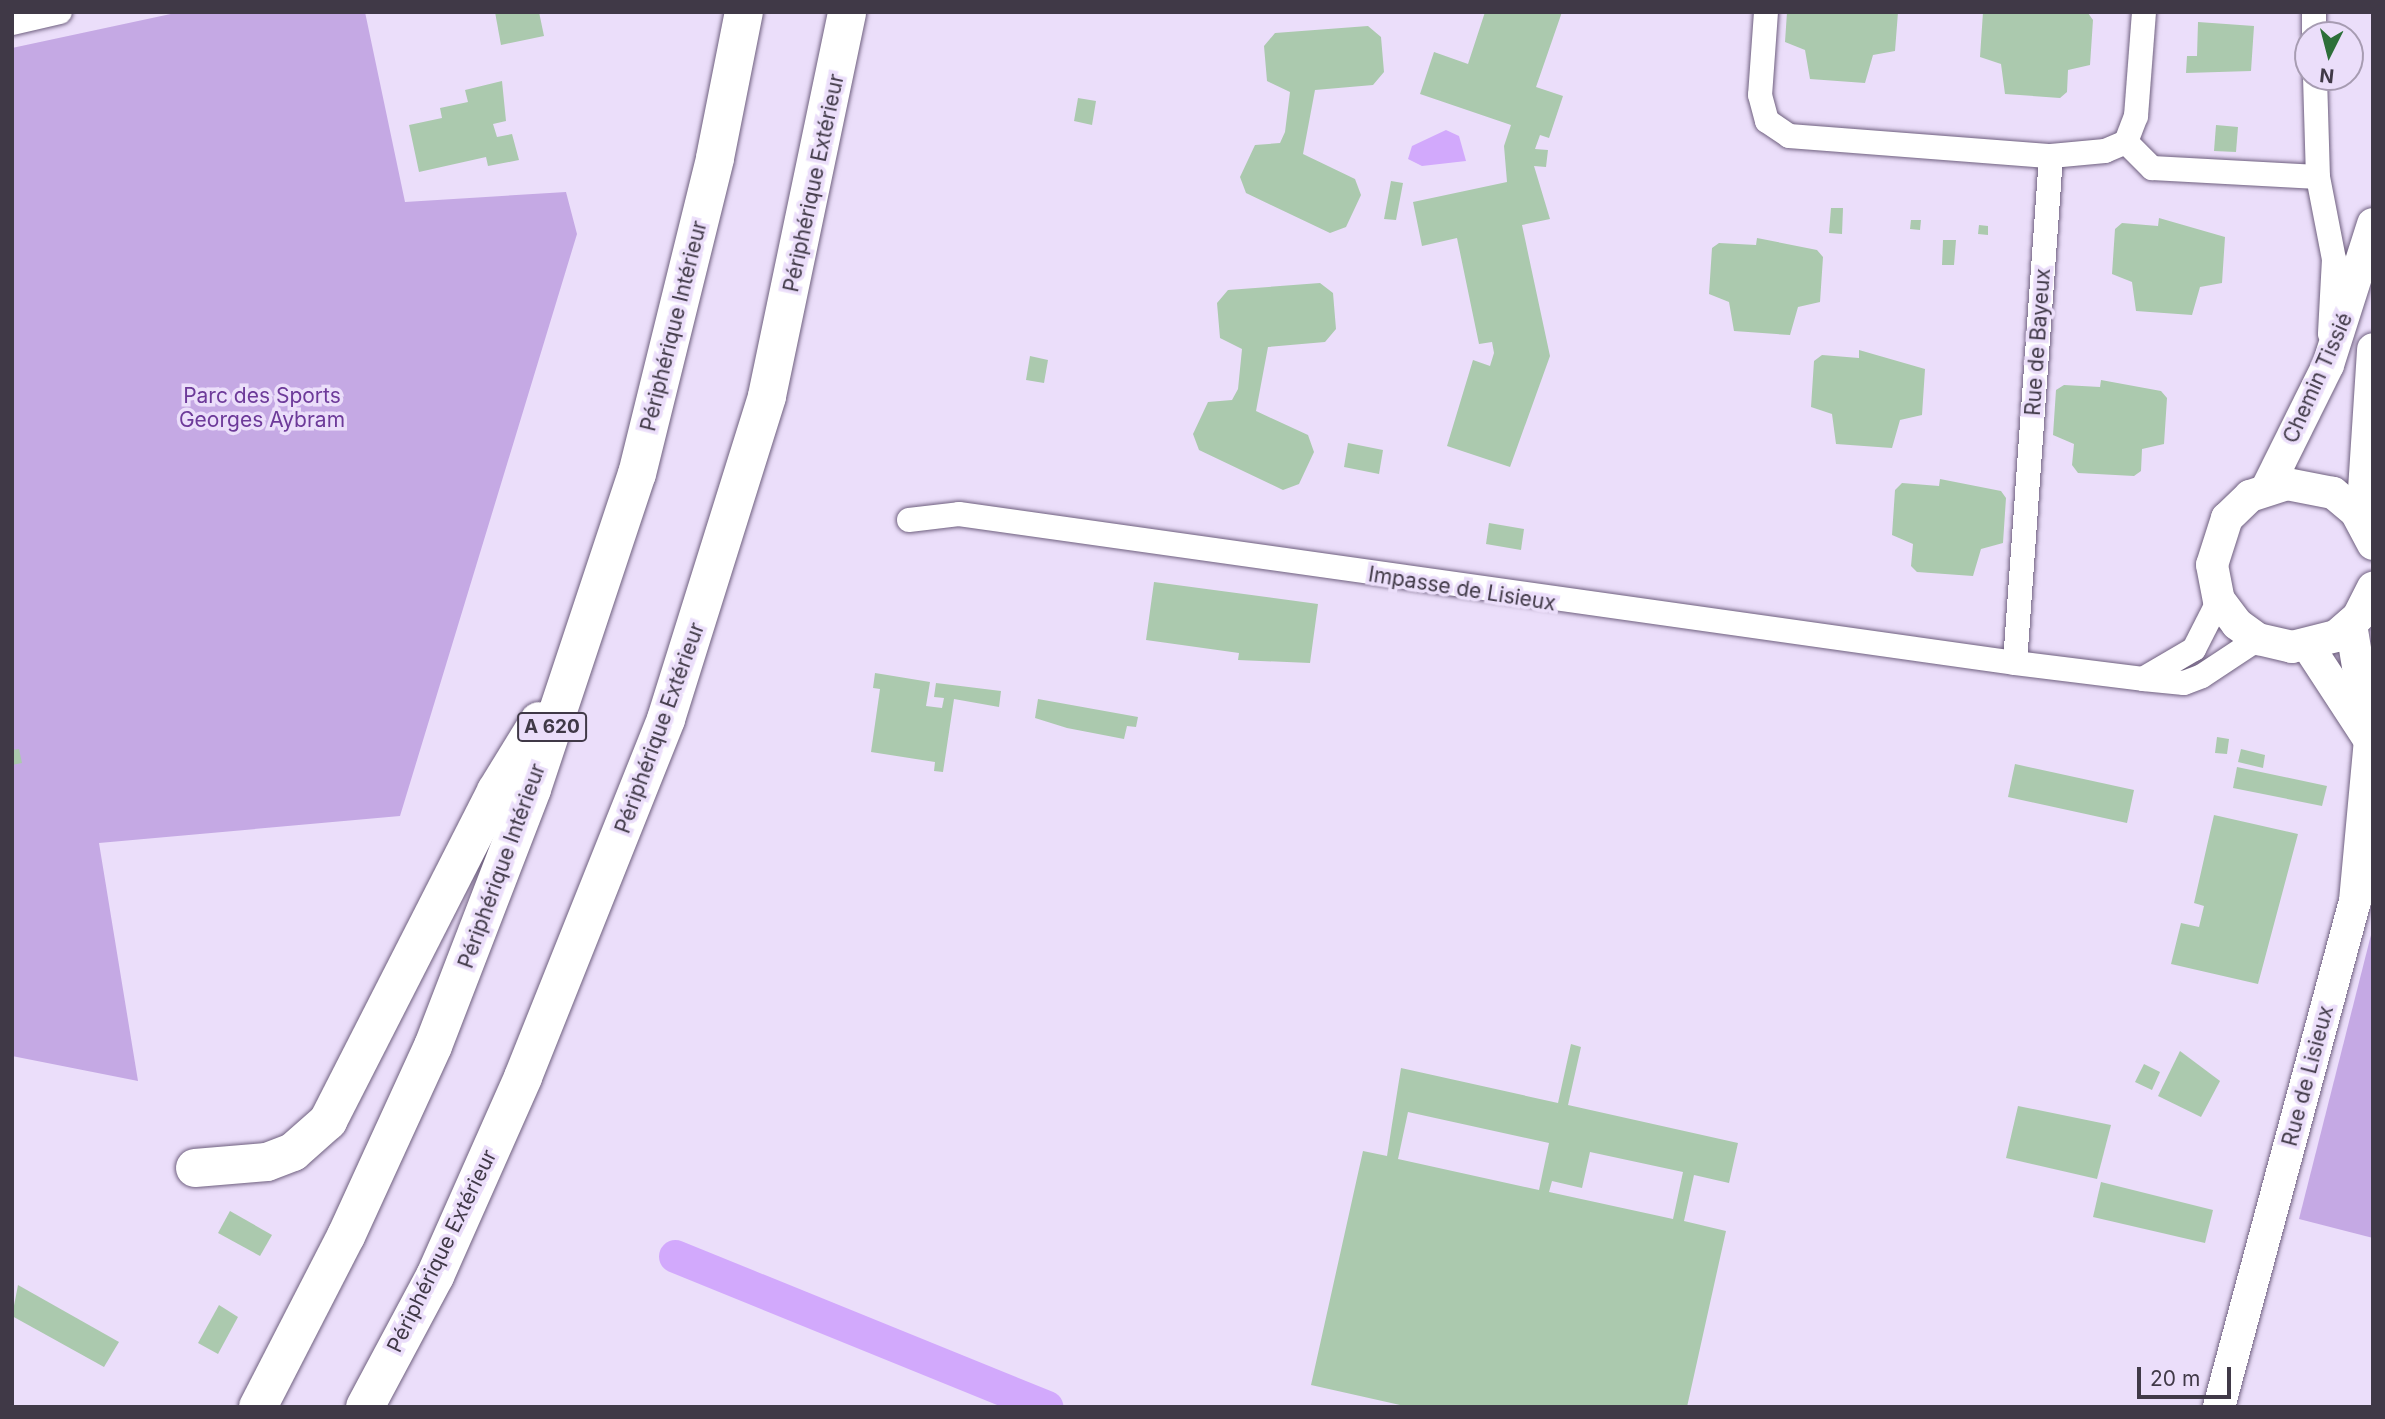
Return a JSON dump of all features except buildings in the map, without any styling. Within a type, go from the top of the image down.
[{"type":"highway","name":"Périphérique Intérieur","points":[[258,1407],[433,1046],[489,912],[637,474],[715,158],[744,12]]},
{"type":"highway","name":"Périphérique Extérieur","points":[[365,1407],[435,1276],[518,1090],[666,719],[767,396],[847,12]]},
{"type":"highway","points":[[195,1168],[267,1162],[293,1152],[328,1121],[496,791],[571,669]]},
{"type":"street","points":[[12,23],[60,12]]},
{"type":"street","points":[[1766,12],[1760,95],[1767,121],[1789,136],[2051,156],[2105,151],[2126,142],[2136,116],[2144,12]]},
{"type":"street","points":[[2315,91],[2318,177],[2334,259],[2328,365]]},
{"type":"street","points":[[2126,142],[2152,168],[2318,177]]},
{"type":"street","name":"Rue de Bayeux","points":[[2015,663],[2051,156]]},
{"type":"street","name":"Chemin Tissié","points":[[2267,488],[2328,365],[2373,225]]},
{"type":"street","points":[[2368,532],[2371,370]]},
{"type":"street","points":[[2368,532],[2341,499],[2315,486],[2267,488],[2238,505],[2217,536],[2212,565],[2219,600],[2258,639],[2308,646],[2351,624],[2373,588]]},
{"type":"street","name":"Impasse de Lisieux","points":[[909,520],[959,514],[2015,663]]},
{"type":"street","points":[[2143,679],[2194,649],[2219,600]]},
{"type":"street","name":"Rue de Lisieux","points":[[2219,1407],[2355,901],[2370,740],[2351,624]]},
{"type":"street","points":[[2015,663],[2184,682],[2202,677],[2258,639]]},
{"type":"street","points":[[2308,646],[2370,740]]},
{"type":"green space","name":"Parc des Sports Georges Aybram","points":[[180,12],[365,12],[405,202],[566,192],[577,234],[400,816],[99,843],[138,1081],[12,1056],[12,48]]},
{"type":"green space","points":[[2373,927],[2373,1238],[2299,1219]]},
{"type":"shaded area","points":[[1446,130],[1459,136],[1466,161],[1422,166],[1408,159],[1412,146]]},
{"type":"waterway","points":[[675,1256],[1046,1407]]}]
